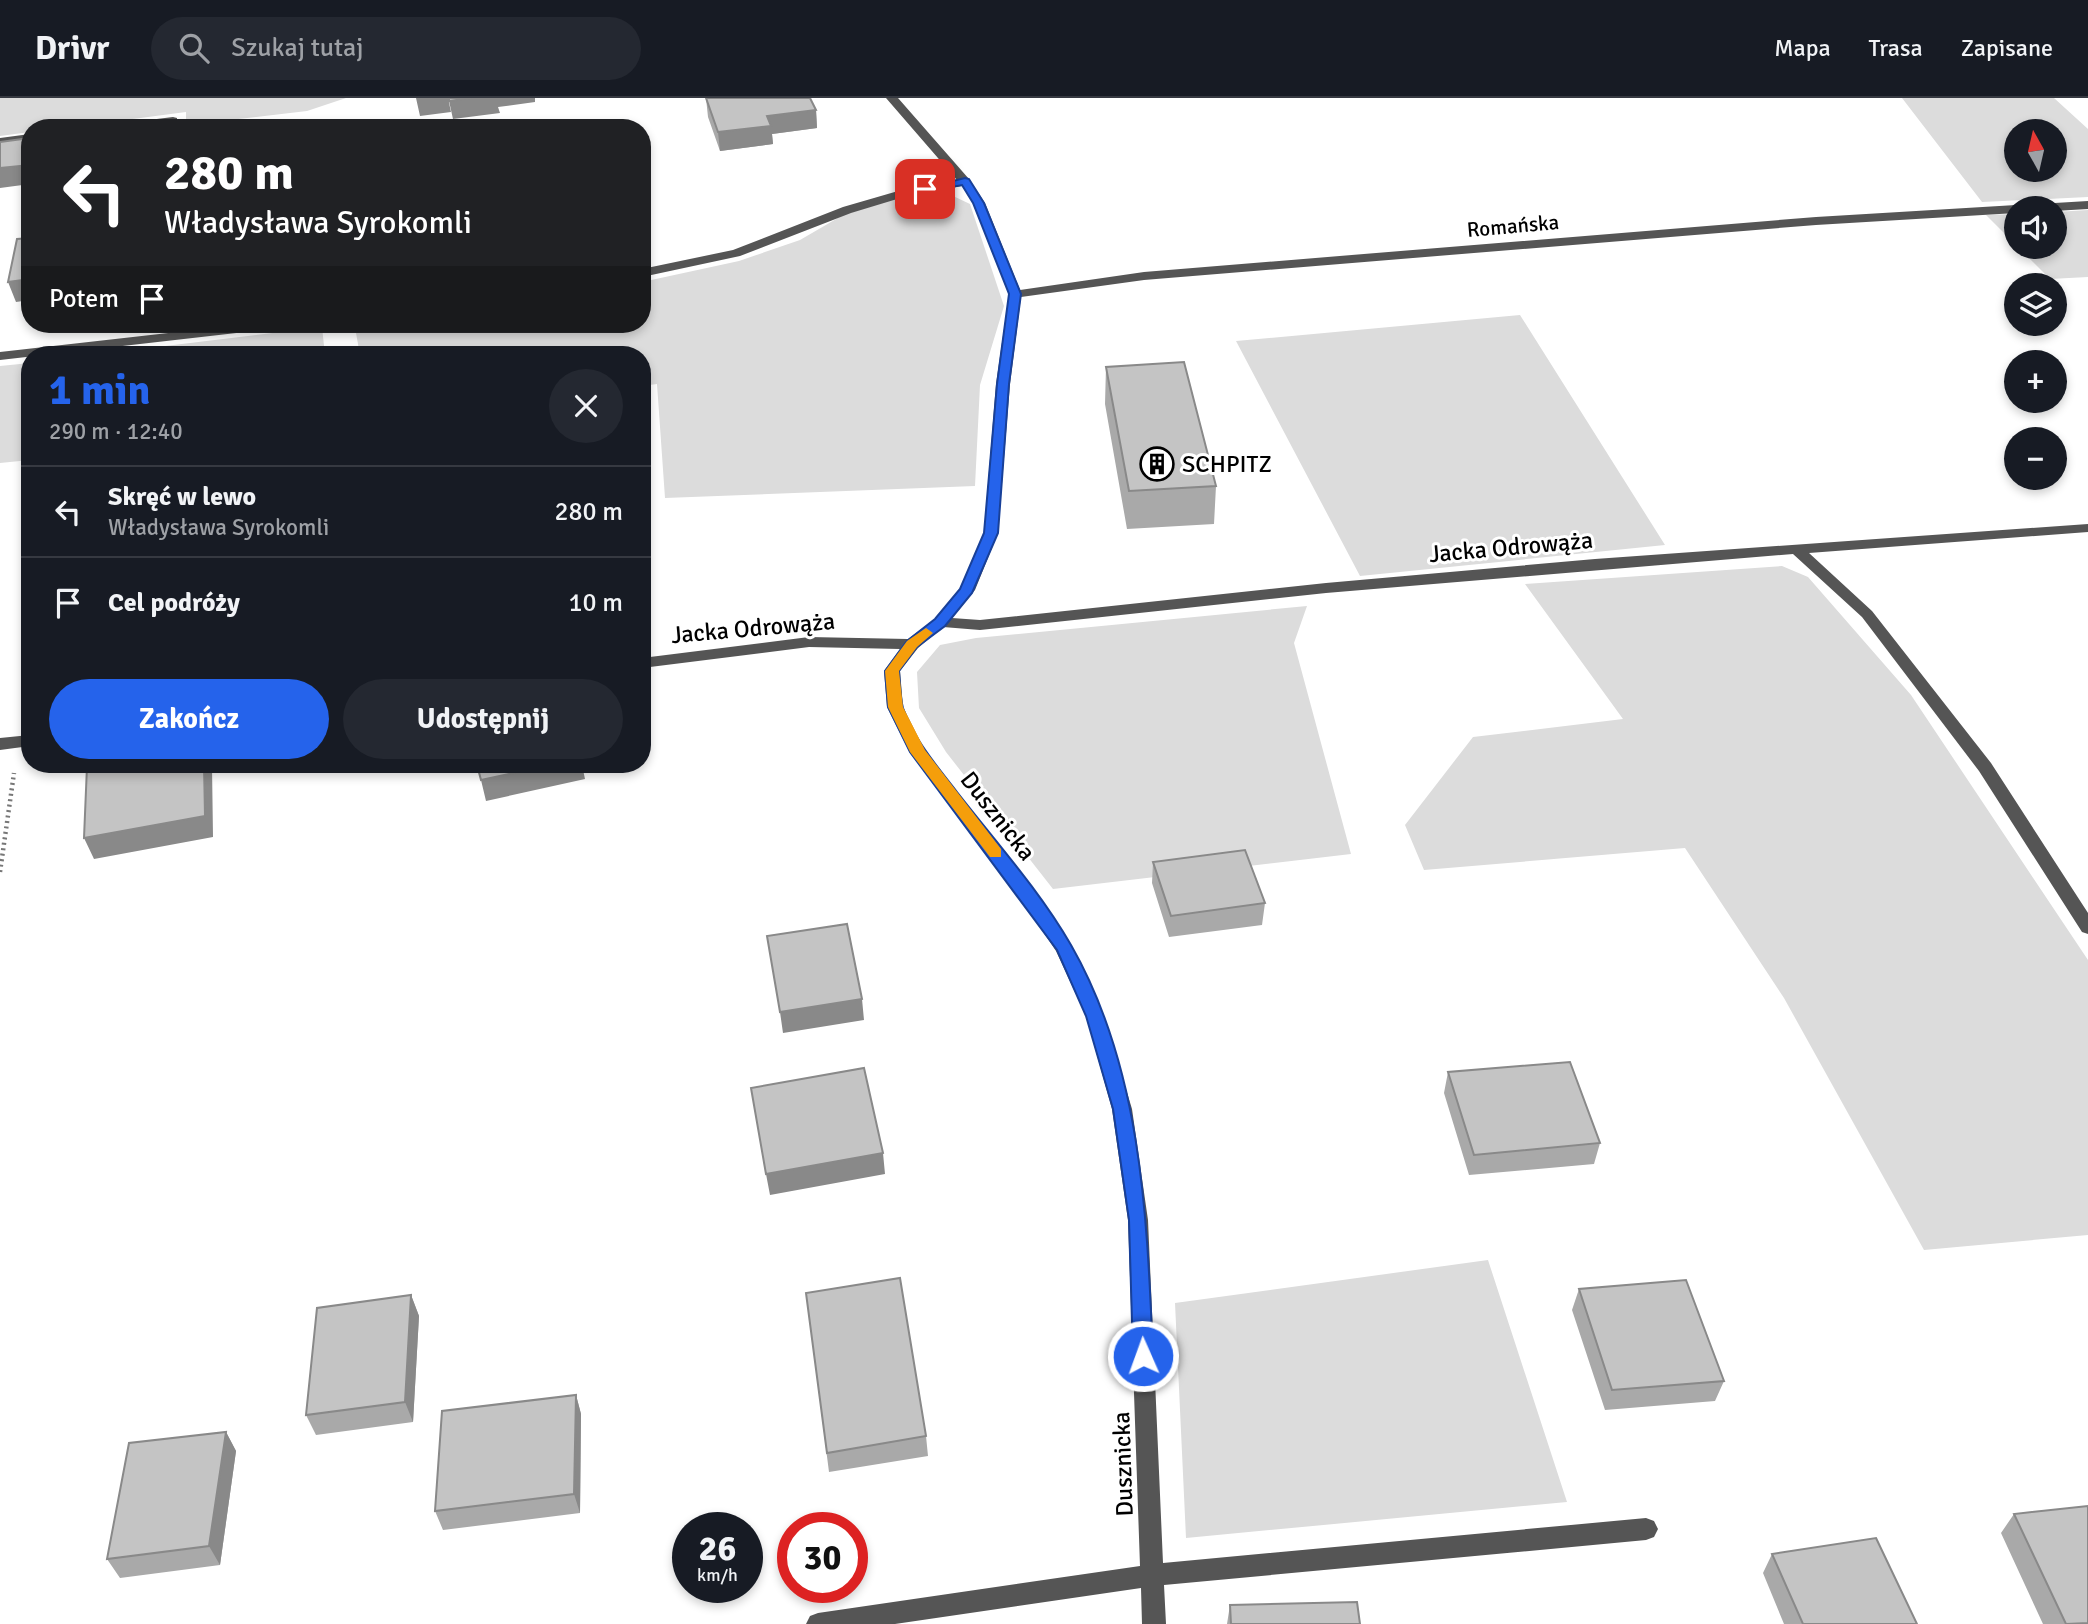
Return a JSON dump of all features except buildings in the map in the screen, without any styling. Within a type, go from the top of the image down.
[{"type":"street","name":"Dusznicka","points":[[892,98],[965,182],[979,203],[1015,294],[1003,384],[991,533],[967,590],[940,622],[912,644],[892,671],[895,707],[918,752],[1021,886],[1064,948],[1095,1016],[1122,1109],[1138,1220],[1154,1624]]},
{"type":"street","points":[[0,141],[21,138]]},
{"type":"street","points":[[651,271],[736,253],[847,210],[905,192],[965,182]]},
{"type":"street","points":[[2067,206],[2088,205]]},
{"type":"street","name":"Romańska","points":[[1015,294],[1144,276],[1803,222],[2004,210]]},
{"type":"street","points":[[88,346],[202,333]]},
{"type":"street","points":[[0,356],[21,354]]},
{"type":"street","name":"Jacka Odrowąża","points":[[940,622],[980,625],[1420,580],[2088,528]]},
{"type":"street","points":[[1798,551],[1876,625],[1984,767],[2088,927]]},
{"type":"street","name":"Jacka Odrowąża","points":[[651,662],[808,642],[912,644]]},
{"type":"street","points":[[0,744],[21,741]]},
{"type":"street","points":[[818,1624],[1151,1575],[1646,1528]]},
{"type":"path","points":[[0,872],[21,757]]},
{"type":"shaded area","points":[[0,98],[346,98],[307,111],[238,119],[186,119],[186,112],[133,119],[21,119],[21,133],[0,136]]},
{"type":"shaded area","points":[[1902,98],[2054,98],[2088,129],[2088,197],[2004,196],[2004,201],[1982,202]]},
{"type":"shaded area","points":[[928,193],[951,195],[970,204],[1004,306],[980,385],[975,486],[665,498],[657,384],[651,385],[651,346],[358,346],[356,333],[651,333],[651,280],[739,261],[800,240],[843,215],[894,199]]},
{"type":"shaded area","points":[[2088,210],[2088,277],[2067,278],[2067,273],[2044,273],[2030,259],[2067,259],[2067,211]]},
{"type":"shaded area","points":[[2004,214],[2004,233],[1986,215]]},
{"type":"shaded area","points":[[1520,315],[1665,545],[1360,576],[1236,341]]},
{"type":"shaded area","points":[[272,333],[323,333],[324,346],[165,346]]},
{"type":"shaded area","points":[[21,364],[21,461],[0,463],[0,366]]},
{"type":"shaded area","points":[[1782,566],[1808,577],[1911,695],[2088,960],[2088,1235],[1924,1250],[1784,998],[1685,848],[1424,870],[1405,825],[1473,737],[1623,719],[1525,584]]},
{"type":"shaded area","points":[[1307,606],[1294,643],[1351,854],[1053,889],[946,752],[919,708],[917,672],[940,645],[976,638]]},
{"type":"shaded area","points":[[1488,1260],[1567,1502],[1186,1538],[1175,1303]]},
{"type":"slow traffic","points":[[926,633],[912,644],[892,671],[895,707],[918,752],[996,853]]},
{"type":"place","name":"SCHPITZ","points":[[1157,464]]},
{"type":"route","points":[[925,189],[965,182],[979,203],[1010,275],[1015,294],[1014,314],[1003,384],[991,533],[967,590],[940,622],[912,644],[892,671],[895,707],[918,752],[1021,886],[1064,948],[1095,1016],[1122,1109],[1138,1220],[1143,1356]]}]
